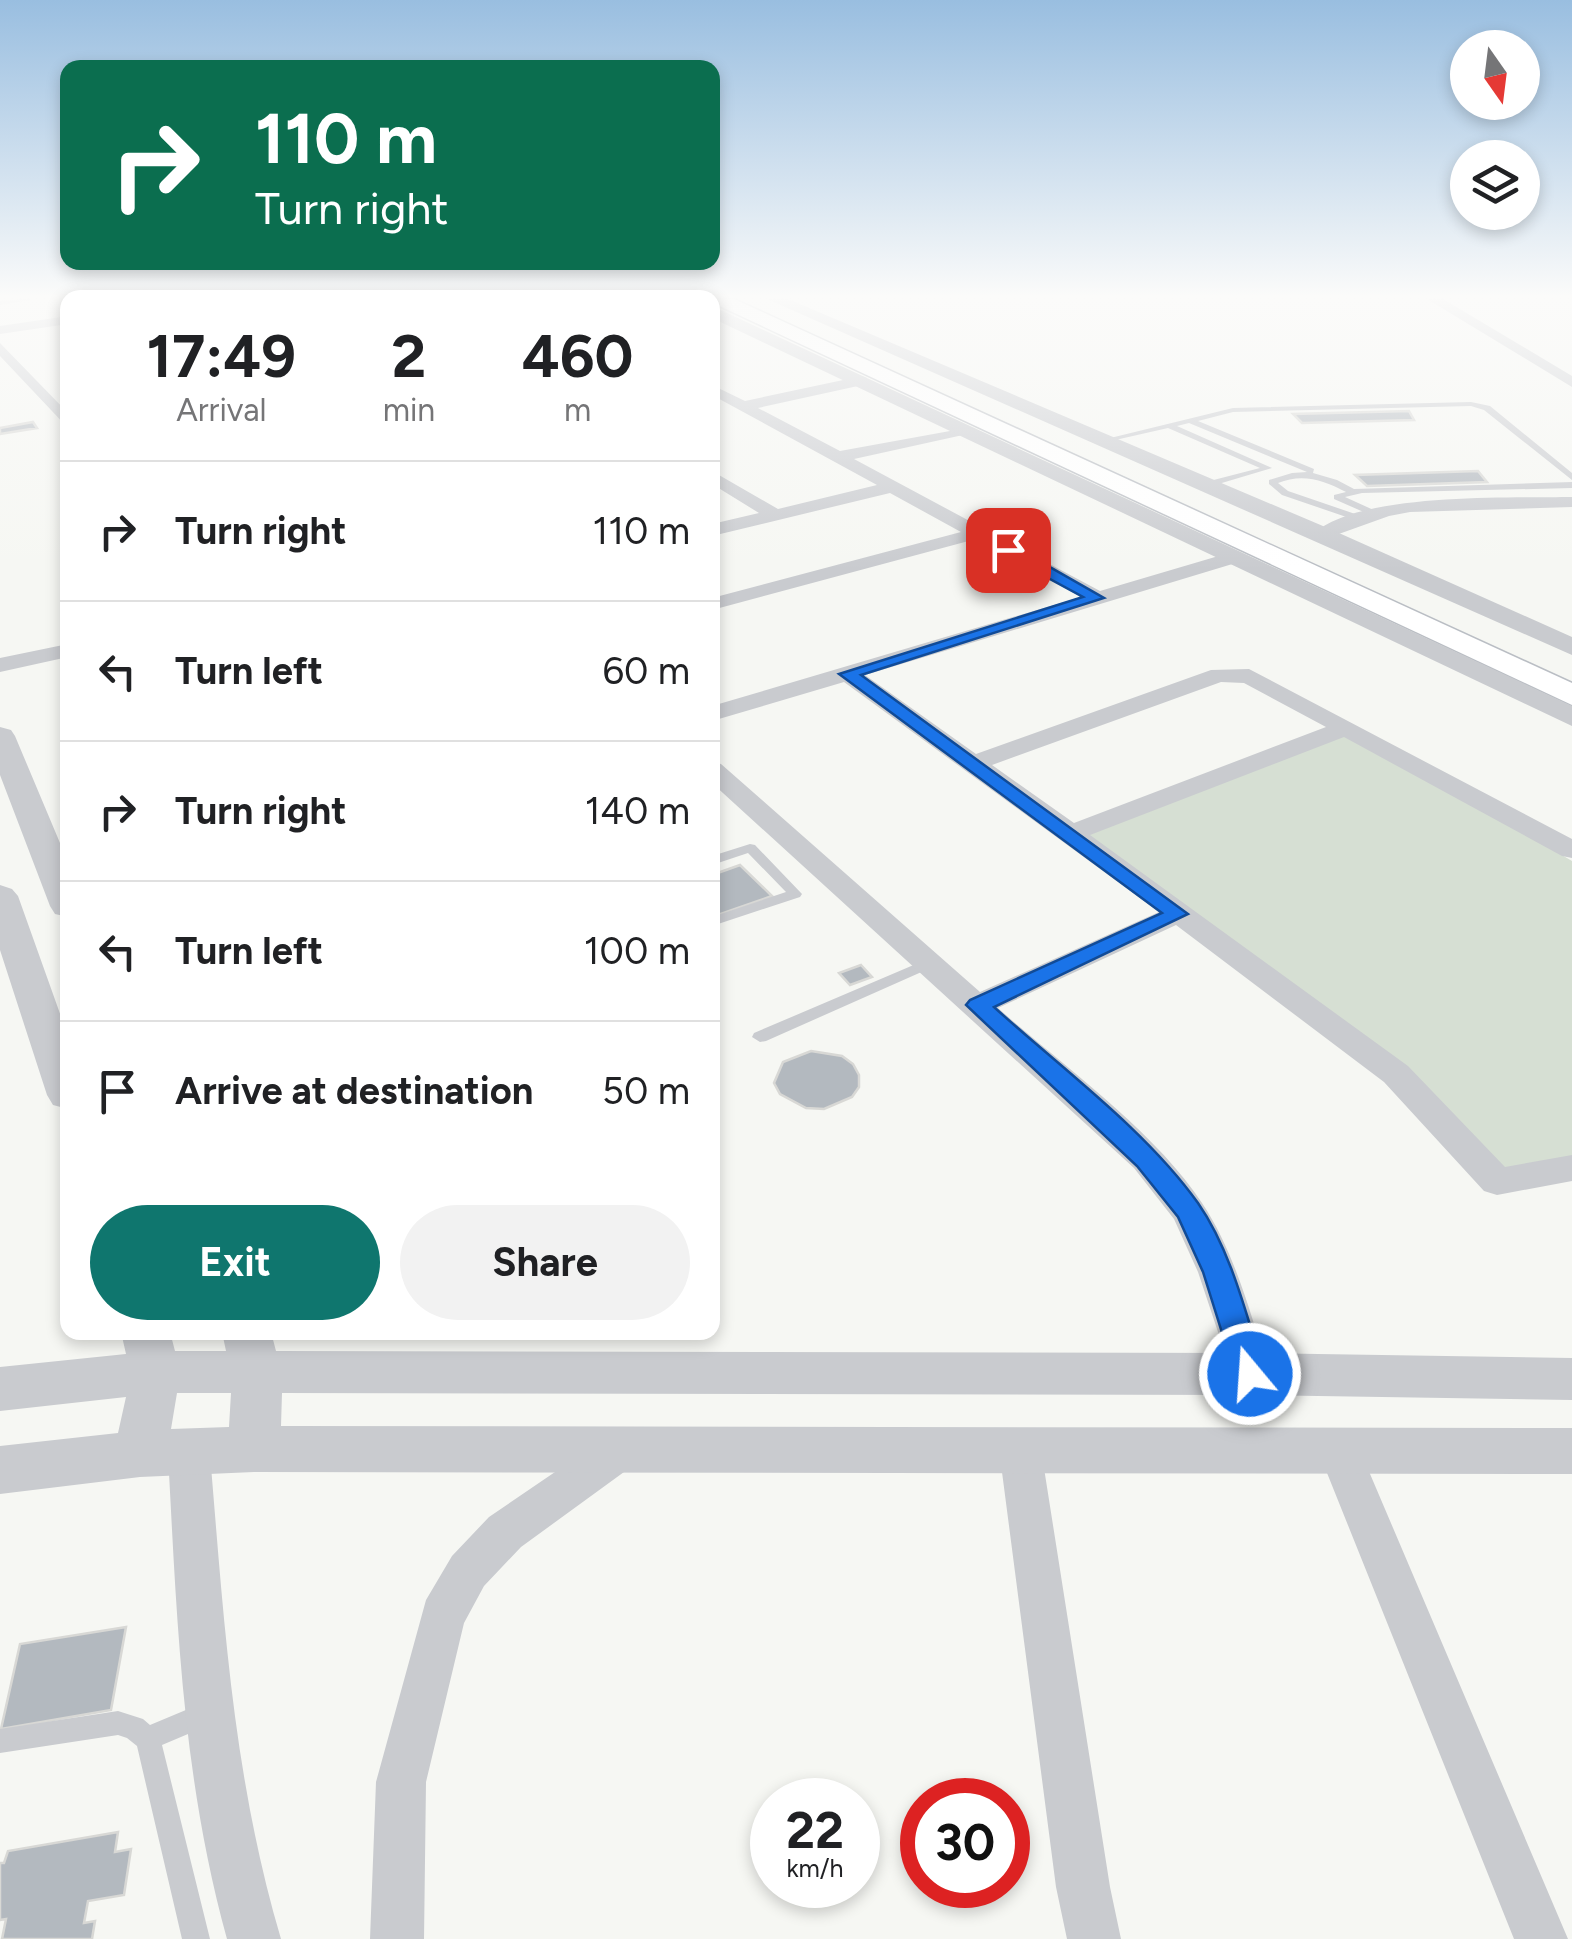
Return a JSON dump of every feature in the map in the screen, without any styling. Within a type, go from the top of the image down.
[{"type":"main road","points":[[916,389],[1572,695]]},
{"type":"main road","points":[[955,389],[1572,668]]},
{"type":"street","points":[[39,389],[60,413]]},
{"type":"street","points":[[743,406],[822,389]]},
{"type":"street","points":[[880,389],[1572,717]]},
{"type":"street","points":[[984,389],[1322,534],[1572,647]]},
{"type":"street","points":[[720,393],[1096,598]]},
{"type":"street","points":[[838,458],[966,430]]},
{"type":"street","points":[[720,481],[774,515]]},
{"type":"street","points":[[720,528],[892,487]]},
{"type":"street","points":[[1322,534],[1410,506],[1572,502]]},
{"type":"street","points":[[720,602],[978,534]]},
{"type":"street","points":[[720,712],[1232,558]]},
{"type":"street","points":[[0,665],[60,652]]},
{"type":"street","points":[[848,674],[1071,833],[1396,1074],[1496,1182],[1572,1168]]},
{"type":"street","points":[[973,763],[1226,674],[1257,678],[1572,850]]},
{"type":"street","points":[[1071,833],[1348,728]]},
{"type":"street","points":[[0,736],[49,842],[60,879]]},
{"type":"street","points":[[720,776],[1146,1160],[1189,1212],[1217,1272],[1250,1374]]},
{"type":"street","points":[[0,896],[60,1072]]},
{"type":"street","points":[[978,1005],[1177,914]]},
{"type":"street","points":[[0,1389],[150,1352],[1572,1379]]},
{"type":"street","points":[[150,1352],[207,1714],[236,1874],[254,1939]]},
{"type":"street","points":[[252,1352],[254,1449]]},
{"type":"street","points":[[1020,1448],[1080,1869],[1094,1939]]},
{"type":"street","points":[[1338,1448],[1542,1939]]},
{"type":"street","points":[[0,1470],[254,1449],[1572,1451]]},
{"type":"street","points":[[397,1939],[401,1782],[442,1616],[468,1570],[506,1532],[620,1451]]},
{"type":"lane","points":[[1102,441],[1247,410],[1471,404],[1487,408],[1572,477]]},
{"type":"lane","points":[[1189,420],[1353,492]]},
{"type":"lane","points":[[1170,425],[1268,468],[1205,485]]},
{"type":"lane","points":[[1328,478],[1289,476],[1272,482],[1285,494],[1368,517]]},
{"type":"lane","points":[[1368,517],[1338,497],[1353,492],[1572,485]]},
{"type":"lane","points":[[720,858],[750,848],[795,894],[720,919]]},
{"type":"lane","points":[[760,1037],[930,963]]},
{"type":"lane","points":[[148,1739],[207,1714]]},
{"type":"lane","points":[[0,1741],[118,1723],[134,1728],[148,1739],[196,1939]]},
{"type":"shaded area","points":[[1347,727],[1572,861],[1572,1168],[1497,1182],[1367,1037],[1071,833]]},
{"type":"building","points":[[1409,411],[1414,420],[1302,423],[1293,414]]},
{"type":"building","points":[[33,422],[37,428],[0,434],[0,428]]},
{"type":"building","points":[[1478,471],[1487,482],[1367,486],[1355,475]]},
{"type":"building","points":[[740,865],[772,896],[720,914],[720,872]]},
{"type":"building","points":[[861,965],[872,977],[850,985],[839,973]]},
{"type":"building","points":[[811,1051],[842,1056],[853,1064],[859,1075],[859,1087],[852,1097],[824,1109],[806,1108],[780,1094],[774,1083],[783,1062]]},
{"type":"building","points":[[126,1627],[111,1710],[1,1729],[20,1644]]},
{"type":"building","points":[[118,1832],[115,1852],[131,1849],[124,1895],[88,1901],[84,1923],[95,1921],[92,1939],[2,1939],[6,1919],[0,1920],[0,1863],[4,1863],[8,1851]]},
{"type":"route","points":[[1008,550],[1096,598],[848,674],[1177,914],[978,1005],[1146,1160],[1189,1212],[1217,1272],[1250,1374]]}]
